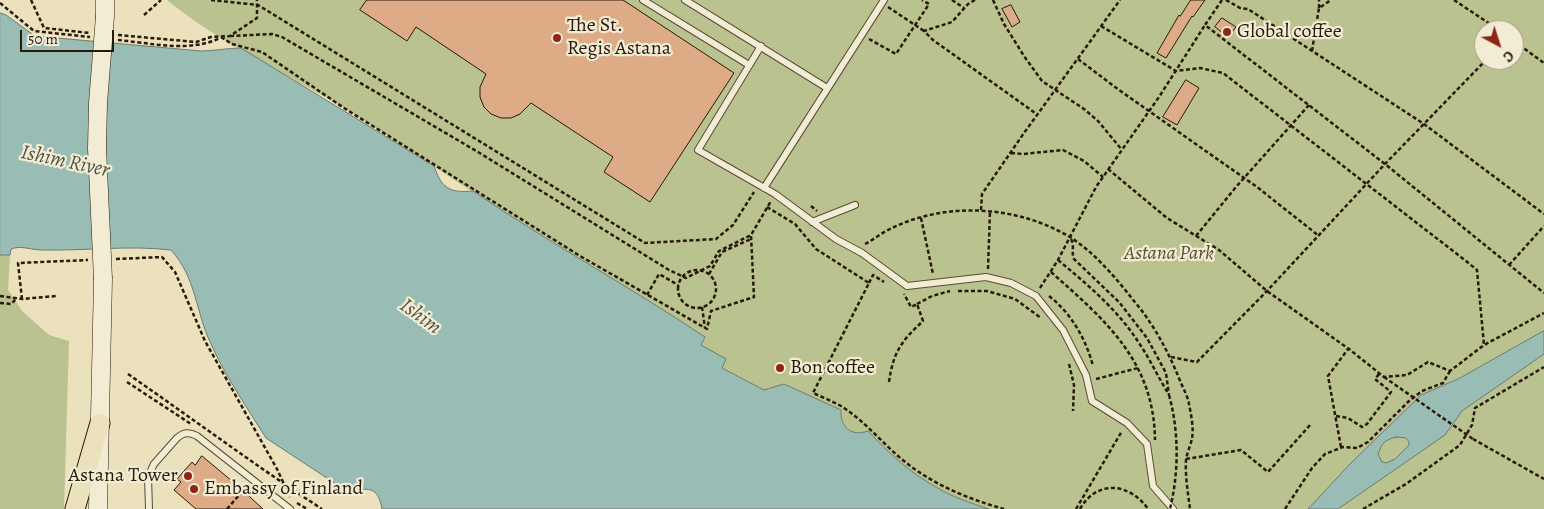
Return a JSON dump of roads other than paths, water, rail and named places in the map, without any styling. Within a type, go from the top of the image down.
[{"type":"main road","points":[[98,509],[107,170],[105,8]]},
{"type":"main road","points":[[75,509],[100,422]]},
{"type":"lane","points":[[643,0],[749,65]]},
{"type":"lane","points":[[685,0],[827,88]]},
{"type":"lane","points":[[761,186],[883,1]]},
{"type":"lane","points":[[761,46],[698,150],[774,194],[836,239],[862,253],[907,286],[986,277],[1011,283],[1036,296],[1063,330],[1086,375],[1092,401],[1126,423],[1147,444],[1153,486],[1172,509]]},
{"type":"lane","points":[[812,222],[855,205]]},
{"type":"lane","points":[[149,509],[147,483],[151,469],[177,438],[182,434],[188,433],[197,436],[290,509]]},
{"type":"water","points":[[0,13],[6,15],[35,36],[201,51],[241,48],[434,166],[440,180],[448,188],[458,191],[473,191],[705,337],[701,345],[726,359],[722,368],[764,390],[784,384],[841,410],[842,421],[848,429],[856,433],[868,431],[900,462],[926,481],[955,497],[989,509],[382,509],[378,496],[371,490],[348,492],[266,438],[216,355],[206,332],[186,272],[171,250],[139,248],[42,250],[19,247],[11,249],[10,255],[0,255]]},
{"type":"water","points":[[1544,331],[1544,354],[1462,411],[1445,435],[1338,509],[1308,509],[1350,464],[1421,395],[1458,379]],"holes":[[[1396,437],[1406,438],[1409,445],[1395,459],[1386,463],[1382,462],[1378,454],[1384,443]]]},
{"type":"place","name":"Global coffee","points":[[1227,32]]},
{"type":"place","name":"The St. Regis Astana","points":[[557,38]]},
{"type":"place","name":"Bon coffee","points":[[780,368]]},
{"type":"place","name":"Astana Tower","points":[[188,476]]},
{"type":"place","name":"Embassy of Finland","points":[[194,489]]},
{"type":"water label","name":"Ishim River","points":[[65,162]]},
{"type":"water label","name":"Ishim","points":[[420,317]]},
{"type":"park label","name":"Astana Park","points":[[1169,254]]}]
